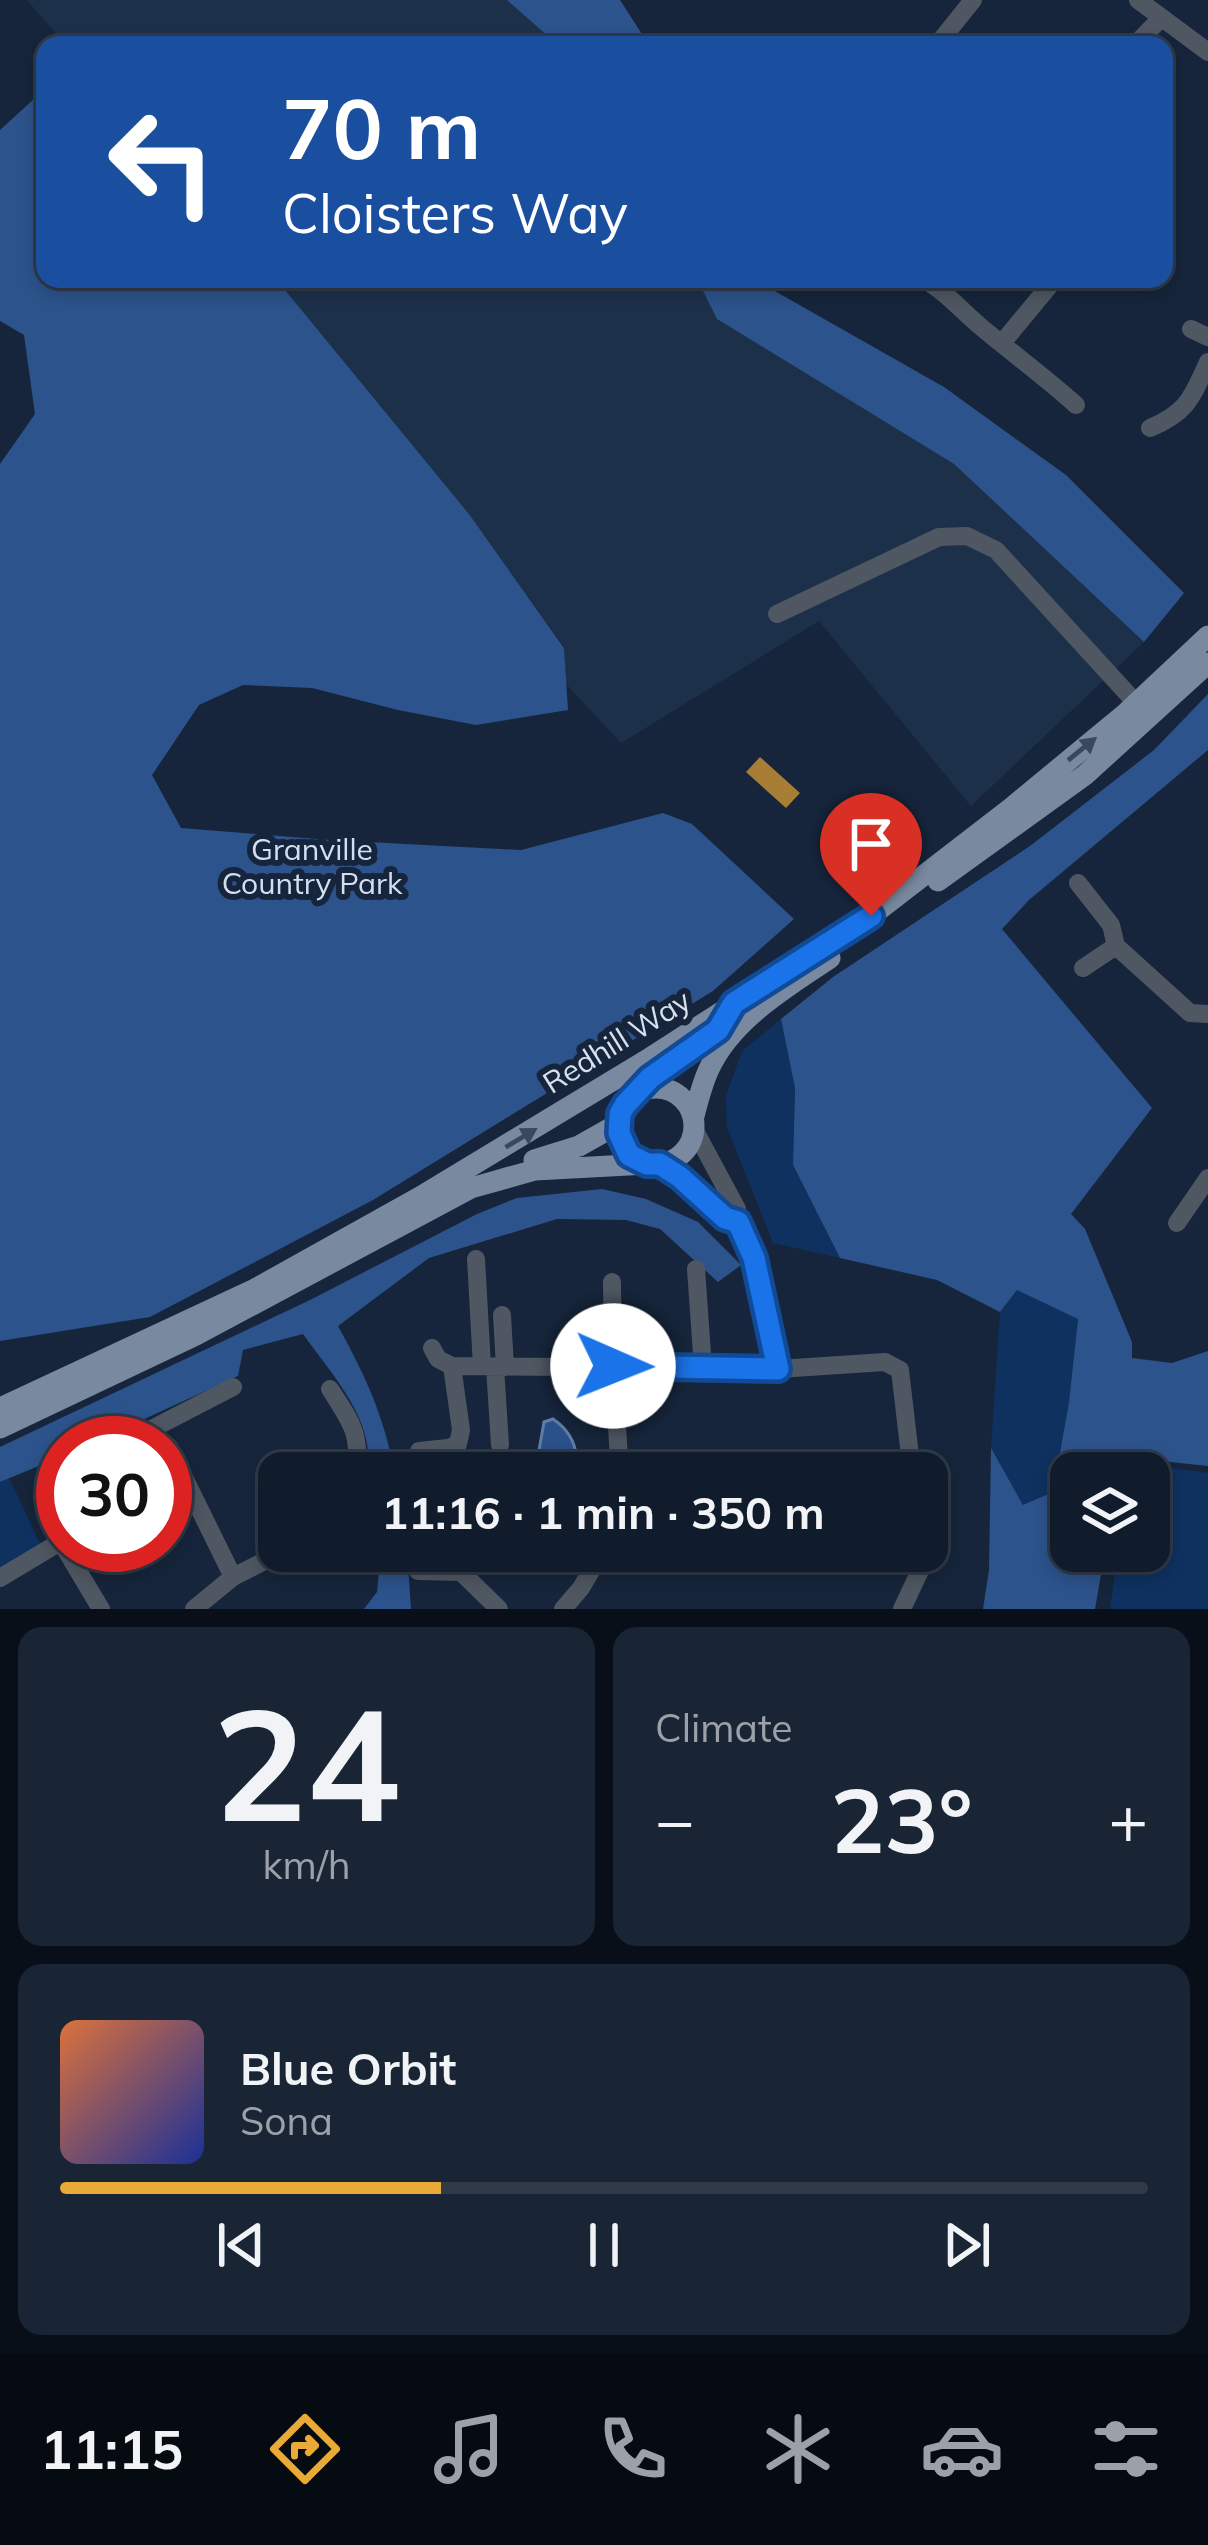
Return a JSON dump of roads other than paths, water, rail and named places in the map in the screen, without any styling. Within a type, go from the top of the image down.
[{"type":"main road","name":"Redhill Way","points":[[0,1408],[255,1289],[420,1197],[538,1128],[871,916],[1011,808],[1208,636]]},
{"type":"main road","name":"Redhill Way","points":[[694,1122],[709,1068],[745,1021],[1085,775],[1208,663]]},
{"type":"main road","points":[[653,1164],[635,1160],[625,1150],[618,1124],[625,1105],[650,1078],[718,1030],[734,1003]]},
{"type":"main road","points":[[0,1428],[196,1335],[460,1192],[535,1170],[653,1164],[682,1151],[694,1122],[686,1100],[658,1089],[638,1094]]},
{"type":"main road","points":[[420,1197],[440,1195],[470,1180],[579,1146],[618,1124]]},
{"type":"street","points":[[944,36],[973,0]]},
{"type":"street","points":[[1138,0],[1208,52]]},
{"type":"street","points":[[1144,36],[1161,18]]},
{"type":"street","points":[[939,288],[1076,405]]},
{"type":"street","points":[[1002,343],[1048,288]]},
{"type":"street","points":[[1150,428],[1186,407],[1205,369]]},
{"type":"street","points":[[777,614],[939,537],[967,536],[996,550],[1136,703]]},
{"type":"street","points":[[1078,883],[1112,925],[1116,946],[1190,1013],[1208,1014]]},
{"type":"street","points":[[1090,962],[1116,946]]},
{"type":"street","points":[[694,1122],[737,1209],[754,1258],[778,1369]]},
{"type":"street","points":[[653,1164],[680,1177],[725,1218],[738,1222]]},
{"type":"street","points":[[1178,1222],[1208,1178]]},
{"type":"street","points":[[476,1259],[494,1367],[500,1445]]},
{"type":"street","points":[[696,1269],[703,1368]]},
{"type":"street","points":[[612,1282],[619,1452]]},
{"type":"street","points":[[494,1367],[502,1315]]},
{"type":"street","points":[[432,1348],[447,1366],[778,1369],[885,1362],[900,1370],[910,1452]]},
{"type":"street","points":[[418,1451],[458,1444],[452,1366]]},
{"type":"street","points":[[177,1416],[233,1387]]},
{"type":"street","points":[[330,1389],[344,1411],[358,1452]]},
{"type":"street","points":[[325,1421],[344,1411]]},
{"type":"street","points":[[192,1493],[233,1576]]},
{"type":"street","points":[[0,1578],[36,1557]]},
{"type":"street","points":[[194,1609],[233,1576],[258,1564]]},
{"type":"street","points":[[78,1572],[100,1609]]},
{"type":"street","points":[[440,1572],[462,1573],[500,1609]]},
{"type":"street","points":[[563,1609],[591,1572]]},
{"type":"street","points":[[902,1609],[919,1572]]},
{"type":"park label","name":"Granville Country Park","points":[[312,867]]}]
